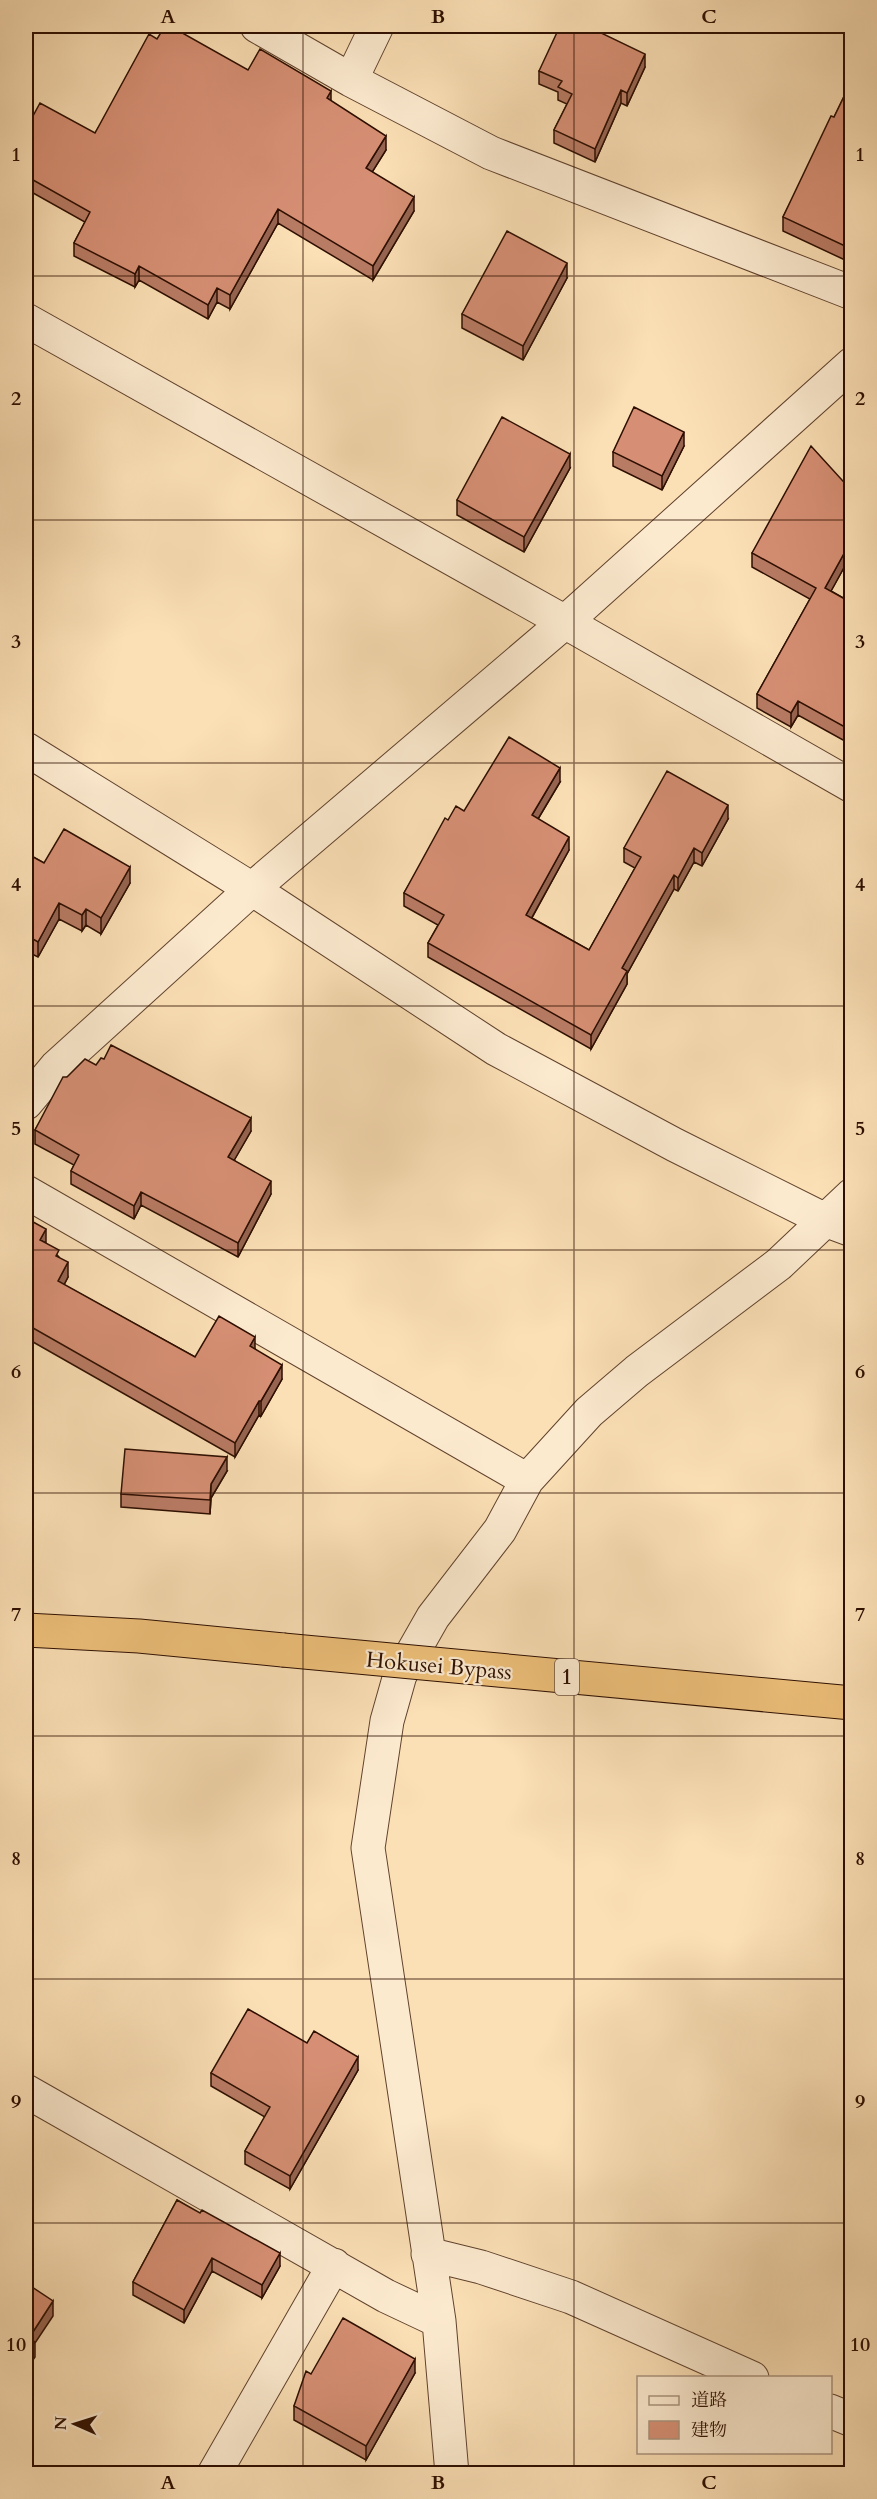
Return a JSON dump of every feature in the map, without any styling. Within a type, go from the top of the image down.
[{"type":"highway","name":"Hokusei Bypass","points":[[26,1630],[139,1636],[852,1702]]},
{"type":"street","points":[[258,26],[351,80],[491,153],[852,293]]},
{"type":"street","points":[[351,80],[378,26]]},
{"type":"street","points":[[26,320],[565,622],[852,786]]},
{"type":"street","points":[[26,1103],[56,1067],[252,889],[565,622],[852,364]]},
{"type":"street","points":[[26,749],[252,889],[496,1049],[675,1145],[838,1225]]},
{"type":"street","points":[[26,1192],[527,1480]]},
{"type":"street","points":[[452,2474],[438,2321],[368,1848],[373,1802],[387,1721],[400,1674],[433,1617],[500,1530],[527,1480],[589,1412],[637,1371],[779,1264],[838,1225],[852,1195]]},
{"type":"street","points":[[26,2091],[386,2296],[438,2321]]},
{"type":"street","points":[[428,2254],[481,2267],[570,2297],[748,2376]]},
{"type":"street","points":[[214,2474],[334,2265]]},
{"type":"street","points":[[832,2411],[852,2420]]},
{"type":"building","points":[[165,26],[170,26],[248,70],[260,49],[331,91],[327,98],[386,136],[366,168],[414,197],[373,266],[278,209],[230,295],[217,288],[208,305],[139,266],[135,274],[74,243],[90,212],[26,176],[26,129],[40,103],[95,133],[149,34],[157,39]]},
{"type":"building","points":[[560,26],[594,26],[601,29],[599,32],[645,54],[627,93],[621,90],[595,149],[554,130],[572,94],[558,87],[562,81],[539,71]]},
{"type":"building","points":[[852,80],[852,233],[845,246],[783,217],[831,116],[834,117]]},
{"type":"building","points":[[507,231],[567,263],[523,346],[462,314]]},
{"type":"building","points":[[634,407],[684,432],[662,476],[613,452]]},
{"type":"building","points":[[502,417],[570,454],[524,537],[457,500]]},
{"type":"building","points":[[811,446],[852,491],[852,539],[825,588],[852,603],[852,731],[798,701],[791,713],[757,694],[816,588],[752,553]]},
{"type":"building","points":[[509,737],[560,768],[532,815],[569,837],[526,915],[589,950],[641,857],[624,848],[667,771],[728,805],[702,853],[694,848],[678,878],[674,875],[622,968],[627,971],[591,1035],[428,943],[444,915],[404,893],[445,818],[448,820],[456,806],[464,811]]},
{"type":"building","points":[[64,829],[130,867],[101,918],[86,909],[82,915],[59,903],[38,942],[26,935],[26,853],[44,863]]},
{"type":"building","points":[[111,1045],[251,1118],[228,1157],[271,1181],[238,1243],[141,1192],[134,1206],[71,1171],[79,1155],[35,1130],[63,1077],[67,1077],[85,1059],[96,1065],[101,1058],[104,1059]]},
{"type":"building","points":[[26,1218],[46,1229],[40,1240],[59,1250],[56,1256],[68,1262],[58,1281],[195,1357],[219,1316],[255,1337],[250,1346],[282,1365],[235,1443],[26,1324]]},
{"type":"building","points":[[125,1449],[227,1457],[211,1484],[210,1500],[121,1494]]},
{"type":"building","points":[[248,2009],[307,2043],[314,2031],[358,2057],[290,2176],[245,2151],[270,2107],[211,2073]]},
{"type":"building","points":[[177,2200],[200,2213],[202,2210],[280,2253],[262,2285],[212,2258],[184,2310],[133,2282]]},
{"type":"building","points":[[26,2283],[53,2301],[29,2338],[35,2342],[26,2356]]},
{"type":"building","points":[[343,2318],[415,2359],[366,2446],[294,2406],[306,2371],[311,2374]]}]
